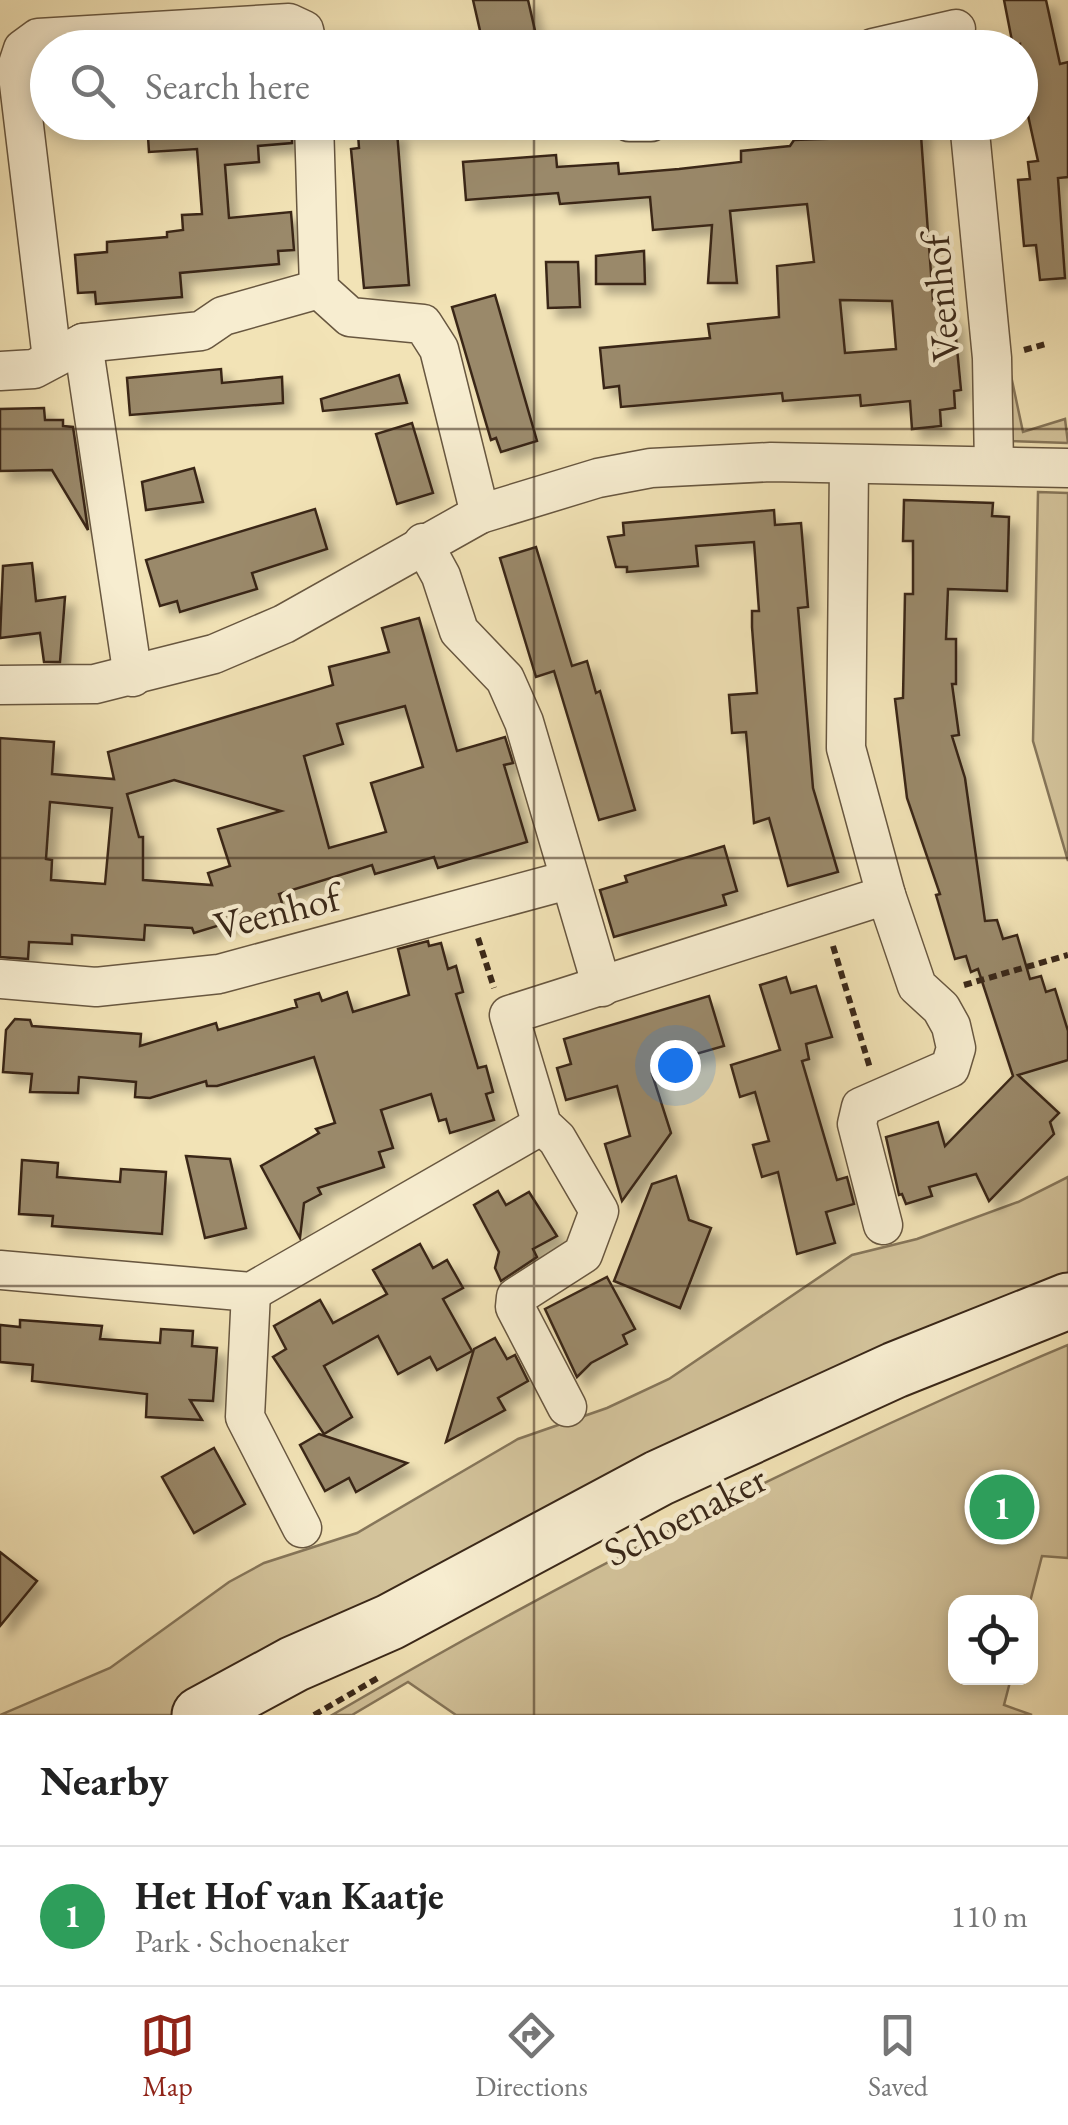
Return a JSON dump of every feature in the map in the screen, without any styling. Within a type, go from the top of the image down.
[{"type":"main road","name":"Schoenaker","points":[[200,1715],[294,1664],[390,1622],[659,1478],[895,1370],[1068,1301]]},
{"type":"main road","name":"Schoenaker","points":[[258,1715],[390,1622]]},
{"type":"street","points":[[99,30],[237,12],[290,22],[304,30]]},
{"type":"street","points":[[12,39],[30,137]]},
{"type":"street","points":[[31,140],[67,351],[133,677]]},
{"type":"street","points":[[315,140],[319,289],[350,316],[423,324],[439,349],[480,514]]},
{"type":"street","name":"Veenhof","points":[[972,140],[992,358],[994,466]]},
{"type":"street","points":[[0,371],[34,368],[67,351],[200,331],[223,316],[319,289]]},
{"type":"street","points":[[0,685],[95,684],[214,654],[284,624],[480,514],[598,478],[650,468],[771,462],[1068,468]]},
{"type":"street","points":[[849,466],[846,748],[886,895],[924,997],[941,1008],[951,1026],[956,1048],[950,1068],[861,1107],[858,1124],[883,1225]]},
{"type":"street","points":[[423,543],[441,576],[460,631],[505,679],[524,722],[602,986]]},
{"type":"street","name":"Veenhof","points":[[0,979],[96,987],[219,974],[568,880]]},
{"type":"street","points":[[568,1408],[515,1307],[516,1297],[583,1254],[599,1211],[557,1139],[542,1125],[509,1015],[886,895]]},
{"type":"street","points":[[0,1270],[251,1292],[542,1125]]},
{"type":"street","points":[[251,1292],[244,1417],[302,1528]]},
{"type":"path","points":[[468,908],[498,1001],[509,1015]]},
{"type":"path","points":[[824,914],[860,1044],[881,1097]]},
{"type":"path","points":[[924,997],[1068,954]]},
{"type":"path","points":[[314,1715],[383,1675]]},
{"type":"shaded area","points":[[1007,357],[1023,432],[1065,419],[1068,443],[1010,441]]},
{"type":"shaded area","points":[[1038,492],[1068,493],[1068,861],[1033,741]]},
{"type":"shaded area","points":[[1068,1177],[1068,1275],[184,1715],[0,1715],[110,1668],[229,1582],[264,1563],[357,1533],[518,1439],[607,1408],[669,1379],[852,1255],[917,1239],[1018,1202]]},
{"type":"shaded area","points":[[1068,1345],[1068,1558],[1042,1556],[1032,1595],[948,1595],[948,1685],[1009,1685],[1004,1705],[1032,1715],[456,1715],[408,1682],[352,1715],[332,1715],[602,1565],[786,1472]]},
{"type":"building","points":[[473,0],[528,0],[535,30],[480,30]]},
{"type":"building","points":[[1004,0],[1046,0],[1060,64],[1068,62],[1068,177],[1058,178],[1065,278],[1040,280],[1036,245],[1024,246],[1018,180],[1030,179],[1028,162],[1038,161],[1033,140],[1038,140],[1038,30],[1010,30]]},
{"type":"building","points":[[148,140],[292,140],[258,146],[259,162],[225,165],[229,218],[291,212],[294,250],[278,251],[279,264],[180,273],[182,297],[96,304],[95,292],[78,293],[75,255],[107,252],[107,242],[167,237],[167,232],[183,230],[182,215],[202,214],[197,149],[149,152]]},
{"type":"building","points":[[358,140],[398,140],[409,285],[364,288],[351,149],[359,148]]},
{"type":"building","points":[[794,140],[921,140],[933,301],[946,300],[948,318],[954,317],[961,390],[954,391],[955,408],[940,410],[941,426],[912,429],[910,401],[861,406],[860,395],[783,401],[782,393],[621,407],[619,386],[604,388],[600,348],[710,338],[708,324],[779,317],[777,266],[814,262],[807,204],[730,211],[737,283],[708,283],[712,225],[653,230],[650,197],[560,204],[558,193],[466,200],[463,162],[556,155],[557,167],[618,163],[619,174],[741,162],[741,151],[790,146]],"holes":[[[840,300],[892,301],[896,349],[845,353]]]},
{"type":"building","points":[[644,251],[645,284],[596,284],[596,256]]},
{"type":"building","points":[[546,262],[578,262],[580,307],[548,308]]},
{"type":"building","points":[[495,295],[537,441],[501,452],[496,438],[491,440],[452,307]]},
{"type":"building","points":[[221,369],[222,383],[282,377],[283,403],[130,415],[127,378]]},
{"type":"building","points":[[399,375],[407,403],[323,411],[321,399]]},
{"type":"building","points":[[44,408],[45,420],[63,420],[63,426],[73,427],[88,530],[52,470],[0,471],[0,409]]},
{"type":"building","points":[[412,423],[433,493],[397,504],[376,434]]},
{"type":"building","points":[[194,468],[203,502],[146,510],[142,482]]},
{"type":"building","points":[[904,500],[993,503],[992,516],[1009,517],[1007,591],[948,589],[946,639],[956,639],[956,684],[952,684],[959,735],[952,736],[965,778],[985,921],[997,920],[1003,939],[1017,935],[1030,979],[1041,976],[1046,992],[1055,989],[1068,1031],[1068,1060],[1018,1075],[1059,1113],[1050,1122],[1054,1134],[989,1201],[976,1174],[929,1187],[932,1196],[906,1204],[899,1195],[886,1137],[938,1122],[945,1146],[1013,1076],[978,969],[971,972],[966,956],[955,959],[936,895],[940,894],[907,798],[895,699],[903,698],[905,594],[913,594],[913,541],[903,541]]},
{"type":"building","points":[[315,509],[327,549],[252,573],[257,589],[180,612],[177,601],[160,606],[146,560]]},
{"type":"building","points":[[774,510],[775,525],[801,523],[808,607],[798,608],[813,788],[838,872],[788,886],[769,818],[754,823],[746,732],[732,733],[729,695],[757,693],[752,627],[752,611],[759,611],[754,542],[696,546],[698,566],[627,572],[627,567],[616,567],[608,537],[624,535],[623,523]]},
{"type":"building","points":[[536,547],[572,666],[587,661],[596,693],[600,691],[635,810],[599,820],[554,671],[536,677],[500,558]]},
{"type":"building","points":[[32,563],[36,601],[65,597],[60,662],[44,662],[40,633],[0,638],[3,566]]},
{"type":"building","points":[[419,618],[457,751],[505,737],[513,763],[504,765],[527,842],[438,868],[434,857],[375,874],[372,865],[279,894],[283,906],[194,933],[192,928],[145,925],[144,940],[72,935],[72,944],[29,942],[28,959],[0,957],[0,738],[54,742],[52,774],[114,779],[108,752],[333,685],[329,667],[389,652],[382,628]],"holes":[[[405,706],[423,767],[371,783],[386,832],[329,848],[304,756],[343,744],[337,724]],[[174,780],[281,811],[218,829],[230,866],[208,873],[212,885],[143,880],[143,837],[139,837],[127,794]],[[50,802],[112,808],[105,884],[51,880],[52,860],[46,859]]]},
{"type":"building","points":[[724,846],[737,891],[723,895],[726,905],[614,937],[600,890],[627,882],[625,876]]},
{"type":"building","points":[[428,941],[429,946],[441,943],[448,969],[456,966],[463,992],[456,994],[478,1068],[486,1066],[493,1092],[486,1094],[494,1120],[450,1133],[446,1119],[439,1121],[431,1094],[381,1110],[393,1148],[379,1152],[384,1167],[318,1188],[321,1194],[304,1203],[300,1238],[261,1166],[319,1133],[316,1129],[335,1123],[314,1057],[217,1086],[207,1086],[206,1081],[150,1098],[135,1097],[136,1082],[79,1077],[78,1093],[30,1092],[32,1074],[3,1072],[6,1030],[15,1019],[30,1020],[32,1026],[141,1034],[140,1046],[216,1023],[218,1030],[297,1007],[295,1000],[319,993],[322,1001],[347,992],[353,1012],[409,995],[398,949]]},
{"type":"building","points":[[786,977],[791,993],[816,986],[832,1037],[806,1044],[809,1059],[802,1061],[837,1180],[847,1177],[854,1204],[826,1212],[835,1243],[797,1254],[778,1172],[762,1177],[753,1145],[769,1141],[755,1092],[740,1097],[731,1065],[780,1050],[760,985]]},
{"type":"building","points":[[709,996],[724,1046],[661,1064],[662,1070],[652,1074],[671,1133],[622,1201],[605,1144],[630,1136],[617,1086],[566,1100],[557,1068],[571,1064],[564,1039]]},
{"type":"building","points":[[186,1156],[230,1159],[246,1228],[205,1238]]},
{"type":"building","points":[[22,1160],[58,1163],[57,1177],[120,1182],[121,1169],[166,1172],[162,1234],[52,1226],[53,1216],[19,1214]]},
{"type":"building","points":[[676,1176],[689,1220],[711,1228],[680,1308],[614,1281],[652,1184]]},
{"type":"building","points":[[498,1191],[506,1205],[529,1192],[557,1236],[533,1249],[537,1257],[501,1281],[495,1268],[499,1252],[474,1205]]},
{"type":"building","points":[[420,1244],[433,1268],[447,1260],[463,1288],[443,1299],[472,1351],[437,1370],[430,1357],[398,1374],[378,1336],[324,1366],[352,1417],[324,1434],[273,1357],[286,1349],[274,1326],[320,1300],[333,1323],[387,1294],[373,1270]]},
{"type":"building","points":[[607,1277],[635,1329],[623,1335],[627,1344],[591,1363],[577,1377],[545,1309]]},
{"type":"building","points":[[20,1320],[102,1326],[100,1339],[160,1343],[161,1329],[193,1331],[192,1346],[217,1348],[213,1401],[190,1400],[202,1420],[146,1417],[147,1394],[32,1381],[33,1365],[0,1362],[0,1325],[20,1327]]},
{"type":"building","points":[[495,1338],[507,1359],[515,1355],[528,1381],[498,1398],[505,1410],[446,1442],[474,1349]]},
{"type":"building","points":[[319,1434],[407,1463],[356,1492],[349,1478],[325,1491],[300,1445]]},
{"type":"building","points":[[214,1448],[245,1504],[194,1533],[162,1477]]},
{"type":"building","points":[[0,1552],[37,1581],[0,1626]]},
{"type":"place","name":"Het Hof van Kaatje","points":[[1002,1507]]}]
